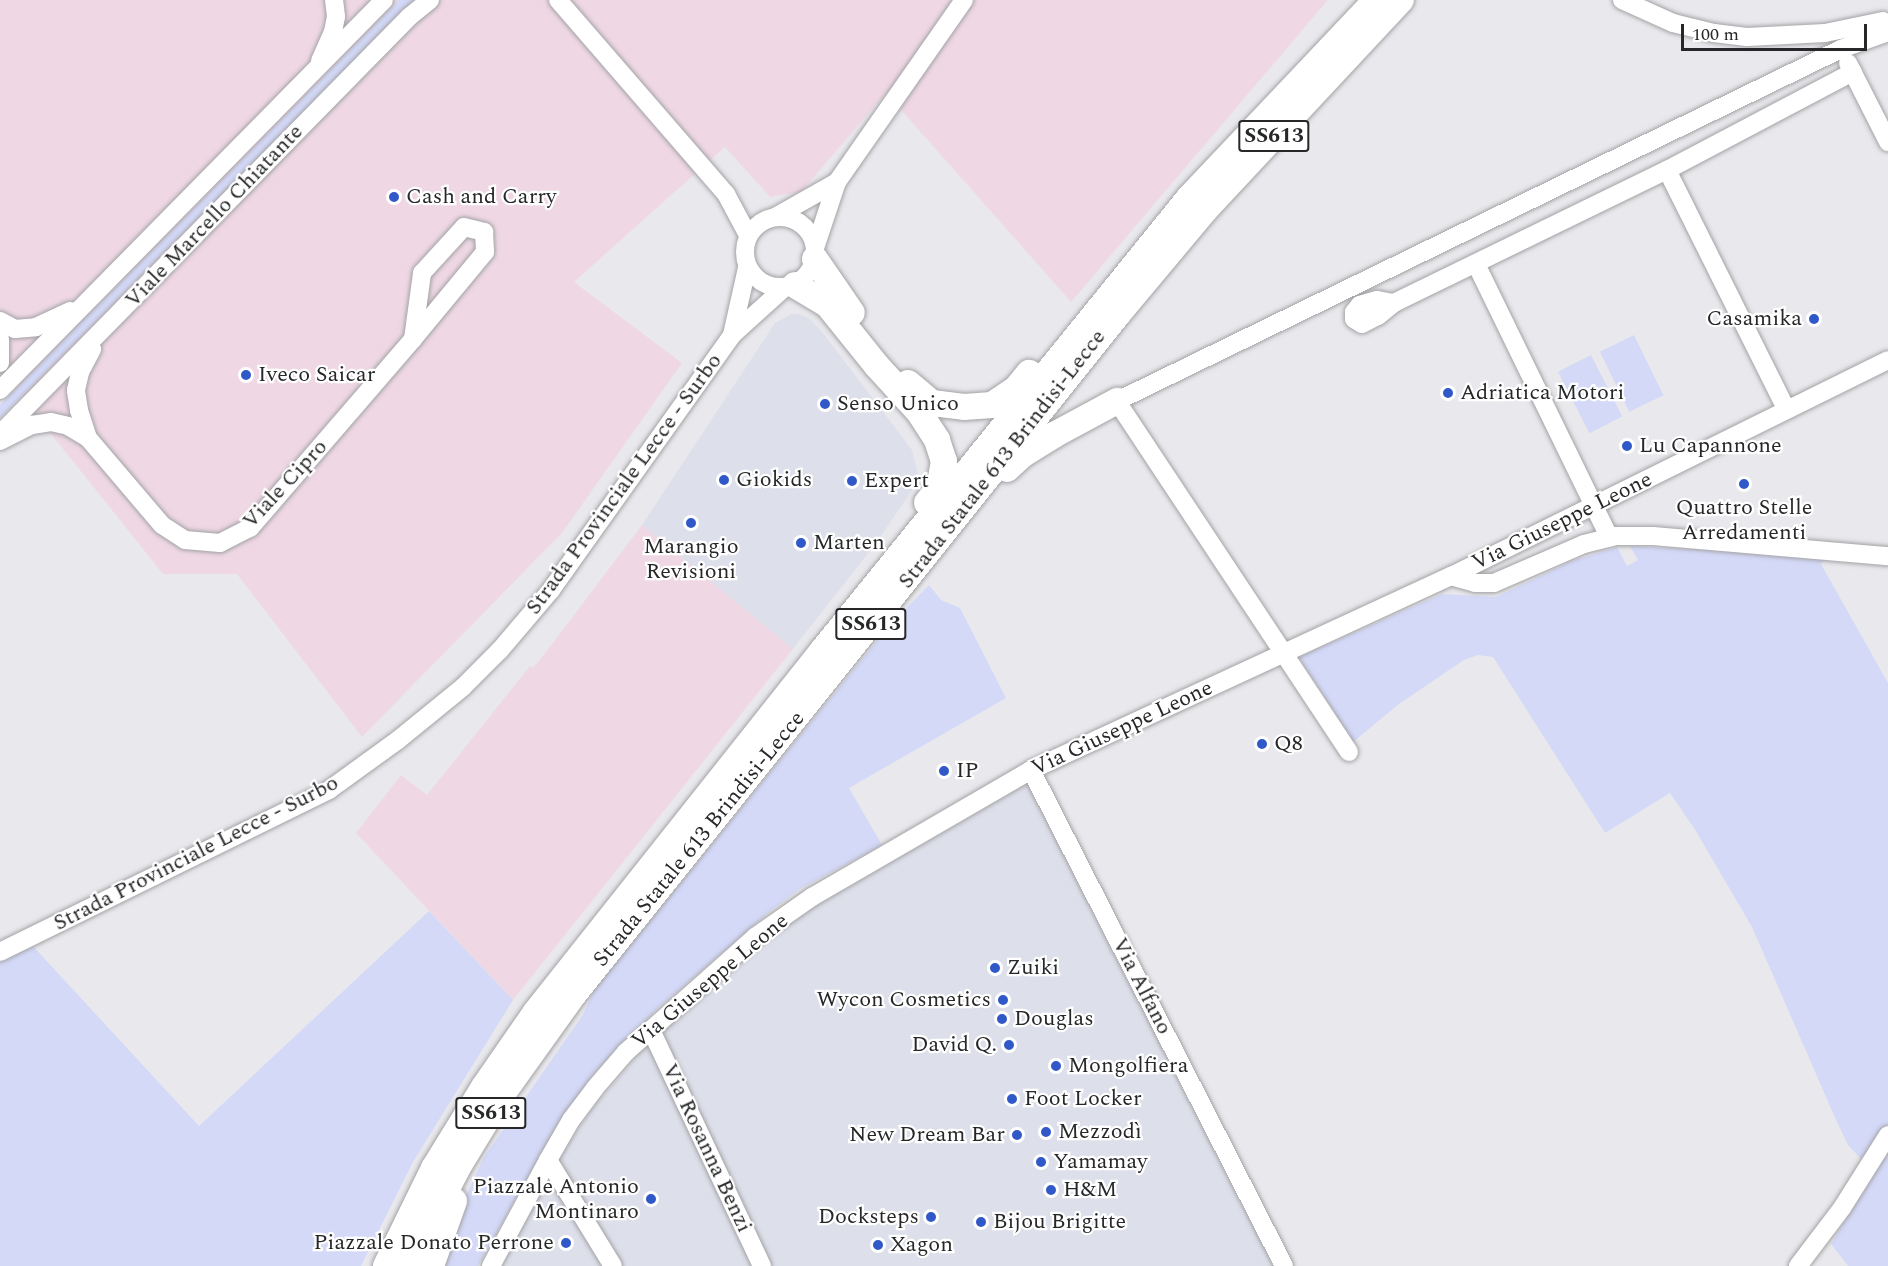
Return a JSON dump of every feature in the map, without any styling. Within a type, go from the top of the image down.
[{"type":"highway","name":"Strada Statale 613 Brindisi-Lecce","points":[[386,1266],[434,1168],[484,1087],[536,1012],[823,650],[1189,198],[1376,0]]},
{"type":"highway","name":"Strada Statale 613 Brindisi-Lecce","points":[[407,1266],[458,1167],[497,1103],[574,994],[1077,363],[1205,210],[1401,0]]},
{"type":"highway","points":[[815,253],[834,291],[902,378],[932,403],[964,407],[992,405],[1016,389],[1088,302],[1126,276]]},
{"type":"highway","points":[[790,286],[828,305],[877,366],[919,412],[937,440],[944,461],[939,488],[842,611],[823,650]]},
{"type":"highway","points":[[893,596],[914,583],[1008,467],[1022,455],[1118,400]]},
{"type":"highway","points":[[431,1266],[460,1185],[476,1153],[522,1076],[567,1012],[574,994]]},
{"type":"highway","points":[[377,1266],[417,1186],[434,1168]]},
{"type":"street","points":[[315,72],[333,32],[336,16],[334,0]]},
{"type":"street","name":"Viale Marcello Chiatante","points":[[0,390],[384,0]]},
{"type":"street","name":"Viale Marcello Chiatante","points":[[0,434],[409,17],[430,0]]},
{"type":"street","points":[[837,182],[770,218],[748,235],[745,246],[747,268],[763,284],[790,286],[804,278],[815,253],[837,182],[964,0]]},
{"type":"street","points":[[1622,0],[1673,23],[1714,33],[1747,37],[1787,37],[1867,26],[1888,19]]},
{"type":"street","points":[[558,1],[726,194],[748,235]]},
{"type":"street","points":[[1349,752],[1118,400],[1841,49],[1888,32]]},
{"type":"street","points":[[1841,49],[1888,142]]},
{"type":"street","points":[[1394,303],[1667,170],[1853,72]]},
{"type":"street","points":[[1667,170],[1786,409]]},
{"type":"street","points":[[726,194],[770,218],[797,221],[812,237],[815,253]]},
{"type":"street","name":"Viale Cipro","points":[[0,441],[32,425],[51,422],[68,426],[88,438],[162,525],[185,540],[220,543],[250,528],[413,339],[485,252],[484,232],[464,227],[422,273],[413,339]]},
{"type":"street","points":[[1476,264],[1596,504],[1609,537]]},
{"type":"street","name":"Strada Provinciale Lecce - Surbo","points":[[732,335],[747,268]]},
{"type":"street","name":"Strada Provinciale Lecce - Surbo","points":[[0,952],[329,790],[398,740],[462,687],[500,650],[551,590],[732,335],[790,286]]},
{"type":"street","points":[[0,321],[15,329],[36,327],[89,299]]},
{"type":"street","name":"Viale Cipro","points":[[88,438],[79,410],[76,390],[80,372],[101,332]]},
{"type":"street","points":[[0,339],[0,363]]},
{"type":"street","name":"Via Giuseppe Leone","points":[[491,1266],[571,1120],[595,1088],[651,1030],[755,937],[812,897],[1030,770],[1451,576],[1888,360]]},
{"type":"street","points":[[1451,576],[1475,583],[1494,583],[1584,544],[1609,537],[1653,536],[1888,556]]},
{"type":"street","name":"Via Alfano","points":[[1030,770],[1284,1266]]},
{"type":"street","name":"Via Rosanna Benzi","points":[[651,1030],[755,1263]]},
{"type":"street","points":[[1798,1266],[1842,1208],[1888,1135]]},
{"type":"street","points":[[548,1160],[614,1266]]},
{"type":"shaded area","points":[[0,0],[1328,0],[1071,302],[886,93],[801,192],[770,197],[725,147],[574,282],[682,363],[562,533],[362,737],[237,574],[163,574],[0,370]]},
{"type":"shaded area","points":[[399,0],[414,0],[0,418],[0,405]]},
{"type":"shaded area","points":[[791,314],[799,314],[810,319],[823,333],[912,450],[918,474],[915,486],[876,543],[793,649],[642,525],[775,323]]},
{"type":"shaded area","points":[[1634,335],[1663,395],[1629,412],[1600,352]]},
{"type":"shaded area","points":[[1591,355],[1622,416],[1589,433],[1558,372]]},
{"type":"shaded area","points":[[642,525],[793,649],[513,1000],[356,833],[401,775],[427,795],[530,666],[533,668],[546,652]]},
{"type":"shaded area","points":[[1630,546],[1823,556],[1824,560],[1821,564],[1888,683],[1888,1124],[1865,1163],[1848,1145],[1836,1120],[1752,927],[1694,828],[1670,793],[1605,833],[1493,657],[1478,655],[1464,660],[1399,704],[1353,742],[1299,657],[1442,594],[1496,597],[1572,561],[1617,547],[1627,566],[1638,560]]},
{"type":"shaded area","points":[[929,585],[941,600],[960,608],[1006,698],[849,788],[882,845],[798,890],[658,1008],[594,1073],[558,1124],[478,1266],[441,1266],[464,1200],[484,1157],[582,1016],[596,987],[890,625]]},
{"type":"shaded area","points":[[1027,784],[1273,1266],[500,1266],[559,1158],[590,1112],[643,1049],[762,943],[795,918]]},
{"type":"shaded area","points":[[429,911],[513,1000],[413,1162],[361,1266],[0,1266],[0,960],[31,944],[199,1126]]},
{"type":"shaded area","points":[[1888,1146],[1888,1266],[1848,1266],[1831,1244]]},
{"type":"place","name":"Cash and Carry","points":[[394,197]]},
{"type":"place","name":"Casamika","points":[[1814,319]]},
{"type":"place","name":"Iveco Saicar","points":[[246,375]]},
{"type":"place","name":"Adriatica Motori","points":[[1448,393]]},
{"type":"place","name":"Senso Unico","points":[[825,404]]},
{"type":"place","name":"Lu Capannone","points":[[1627,446]]},
{"type":"place","name":"Giokids","points":[[724,480]]},
{"type":"place","name":"Expert","points":[[852,481]]},
{"type":"place","name":"Quattro Stelle Arredamenti","points":[[1744,484]]},
{"type":"place","name":"Marangio Revisioni","points":[[691,523]]},
{"type":"place","name":"Marten","points":[[801,543]]},
{"type":"place","name":"Q8","points":[[1262,744]]},
{"type":"place","name":"IP","points":[[944,771]]},
{"type":"place","name":"Zuiki","points":[[995,968]]},
{"type":"place","name":"Wycon Cosmetics","points":[[1003,1000]]},
{"type":"place","name":"Douglas","points":[[1002,1019]]},
{"type":"place","name":"David Q.","points":[[1009,1045]]},
{"type":"place","name":"Mongolfiera","points":[[1056,1066]]},
{"type":"place","name":"Foot Locker","points":[[1012,1099]]},
{"type":"place","name":"Mezzodì","points":[[1046,1132]]},
{"type":"place","name":"New Dream Bar","points":[[1017,1135]]},
{"type":"place","name":"Yamamay","points":[[1041,1162]]},
{"type":"place","name":"H&M","points":[[1051,1190]]},
{"type":"place","name":"Piazzale Antonio Montinaro","points":[[651,1199]]},
{"type":"place","name":"Docksteps","points":[[931,1217]]},
{"type":"place","name":"Bijou Brigitte","points":[[981,1222]]},
{"type":"place","name":"Piazzale Donato Perrone","points":[[566,1243]]},
{"type":"place","name":"Xagon","points":[[878,1245]]}]
